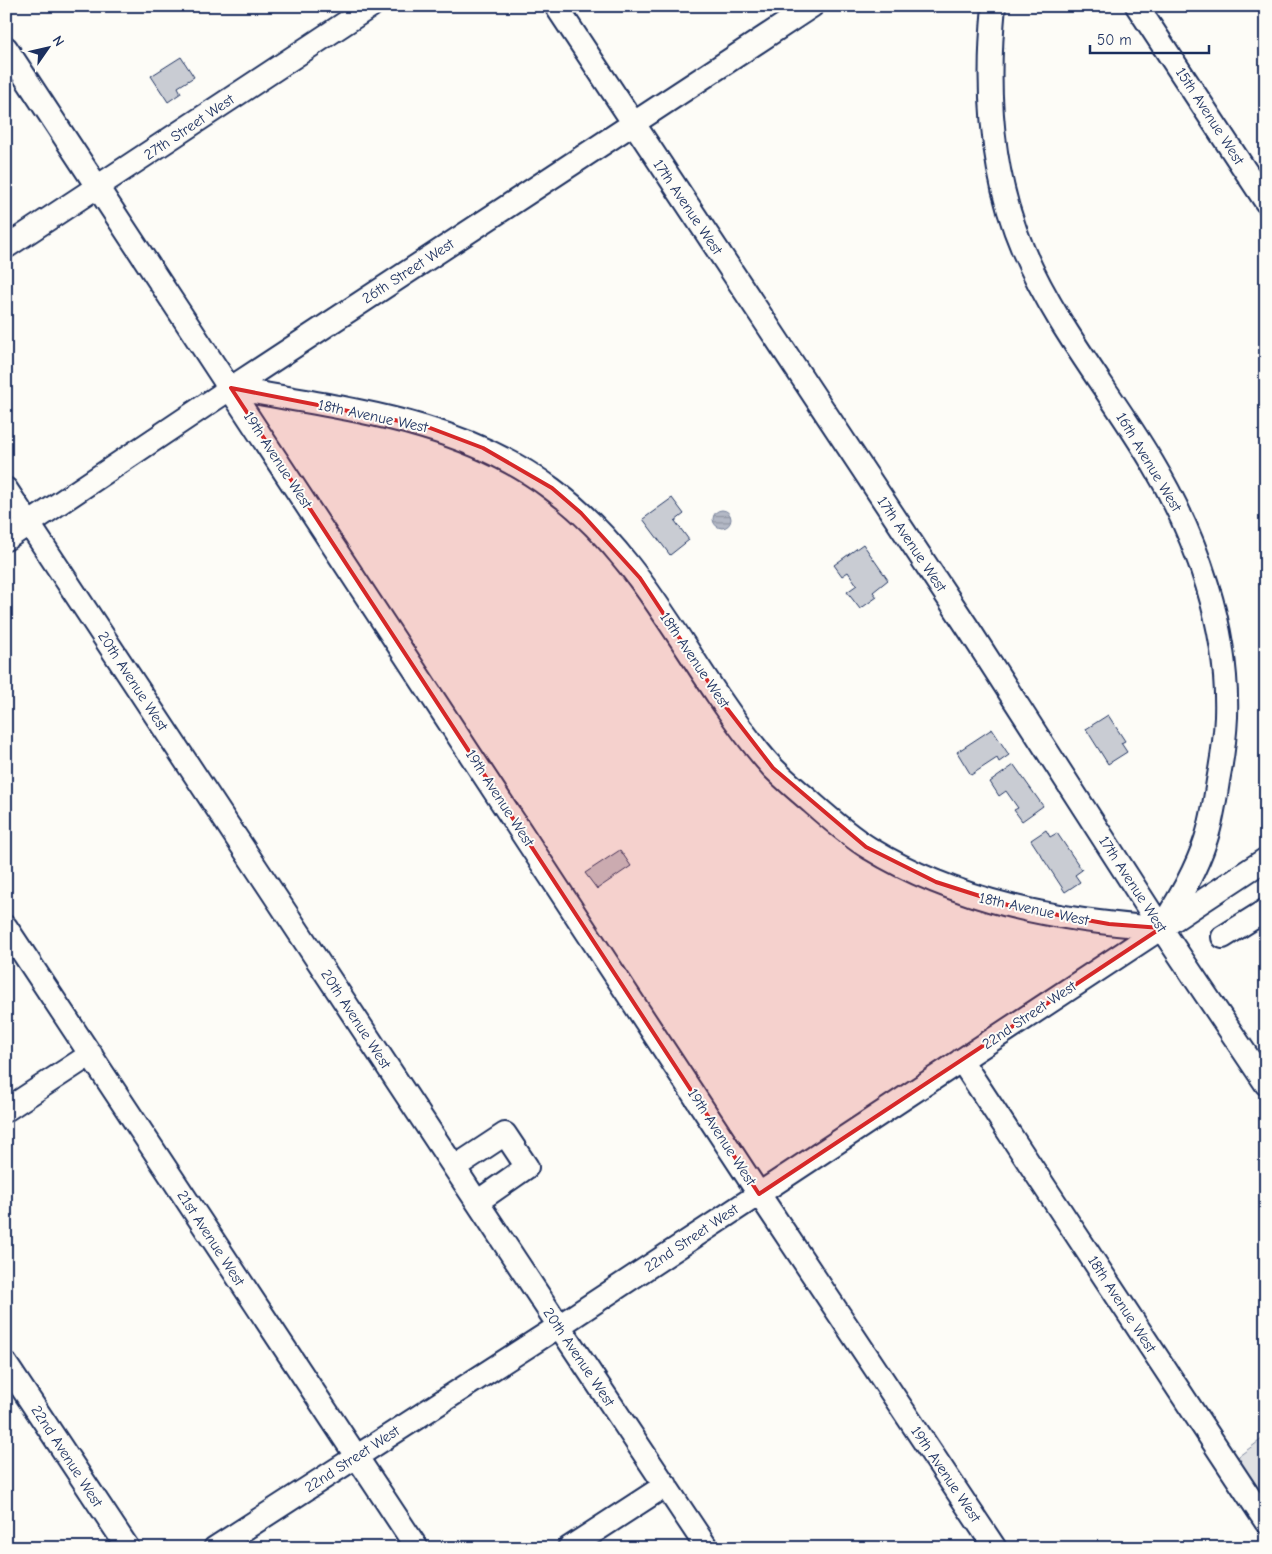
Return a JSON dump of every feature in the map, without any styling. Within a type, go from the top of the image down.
[{"type":"street","name":"27th Street West","points":[[6,247],[371,6]]},
{"type":"street","name":"17th Avenue West","points":[[556,6],[632,124],[970,631],[1161,928],[1266,1084]]},
{"type":"street","name":"26th Street West","points":[[6,538],[812,6]]},
{"type":"street","name":"16th Avenue West","points":[[994,6],[990,58],[991,110],[1004,190],[1017,234],[1042,291],[1066,333],[1152,462],[1180,514],[1196,553],[1214,612],[1222,657],[1226,716],[1223,754],[1206,840],[1187,884],[1161,928]]},
{"type":"street","name":"15th Avenue West","points":[[1137,6],[1266,202]]},
{"type":"street","name":"19th Avenue West","points":[[6,48],[759,1194],[995,1548]]},
{"type":"street","name":"18th Avenue West","points":[[231,388],[425,426],[482,448],[519,467],[552,488],[611,542],[640,578],[719,698],[773,768],[823,813],[866,846],[901,866],[974,896],[1052,916],[1109,924],[1161,928]]},
{"type":"street","name":"20th Avenue West","points":[[6,489],[707,1548]]},
{"type":"street","name":"22nd Street West","points":[[215,1548],[559,1326],[1266,859]]},
{"type":"street","points":[[1223,937],[1266,910]]},
{"type":"street","name":"21st Avenue West","points":[[6,928],[417,1548]]},
{"type":"street","points":[[6,1110],[91,1054]]},
{"type":"street","name":"18th Avenue West","points":[[961,1060],[1266,1522]]},
{"type":"street","points":[[454,1167],[506,1134],[527,1167],[477,1202]]},
{"type":"street","name":"22nd Avenue West","points":[[6,1364],[128,1548]]},
{"type":"street","points":[[569,1548],[666,1485]]},
{"type":"highlighted area","points":[[231,388],[425,426],[483,448],[552,488],[581,513],[640,578],[719,698],[773,768],[866,847],[936,882],[1014,907],[1109,924],[1161,928],[759,1194]]},
{"type":"shaded area","points":[[722,510],[728,513],[731,519],[728,525],[722,528],[716,525],[713,519],[716,513]]},
{"type":"shaded area","points":[[1266,1436],[1266,1505],[1235,1459]]},
{"type":"building","points":[[181,57],[194,77],[178,87],[181,93],[168,102],[151,76]]},
{"type":"building","points":[[672,498],[684,514],[675,521],[689,540],[670,555],[643,519]]},
{"type":"building","points":[[863,544],[888,580],[873,592],[877,597],[860,609],[847,592],[857,585],[848,572],[842,576],[834,565]]},
{"type":"building","points":[[1108,715],[1125,741],[1121,743],[1127,752],[1108,764],[1086,729]]},
{"type":"building","points":[[992,729],[1009,755],[999,762],[997,758],[971,775],[957,752]]},
{"type":"building","points":[[1014,765],[1043,806],[1022,821],[1014,810],[1018,808],[1006,791],[999,796],[990,782]]},
{"type":"building","points":[[1046,830],[1050,837],[1057,833],[1082,870],[1075,875],[1080,882],[1065,892],[1031,840]]},
{"type":"building","points":[[620,850],[631,866],[597,889],[585,873]]}]
